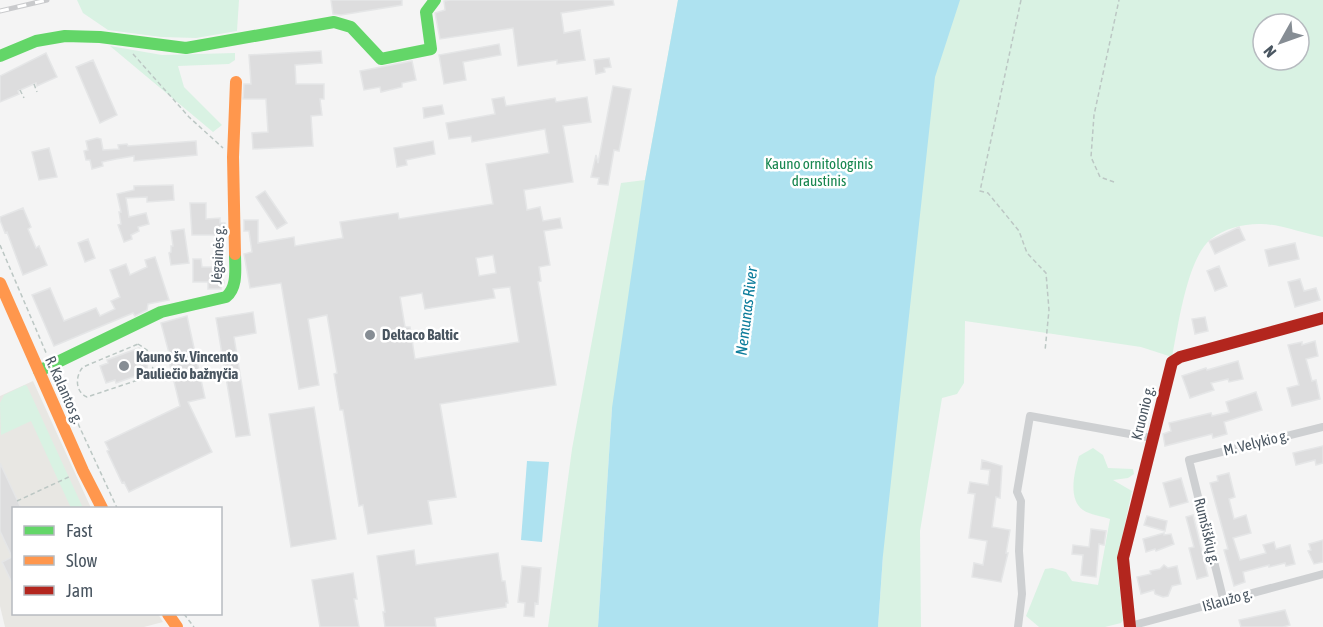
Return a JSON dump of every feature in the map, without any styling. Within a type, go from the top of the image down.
[{"type":"street","points":[[0,56],[31,43],[68,35],[96,36],[186,48],[334,22],[351,27],[381,59],[431,49],[426,12],[435,0]]},
{"type":"street","name":"Jėgainės g.","points":[[39,371],[161,312],[222,299],[234,290],[232,128],[236,82]]},
{"type":"street","name":"R. Kalantos g.","points":[[0,282],[83,471],[101,507]]},
{"type":"street","name":"Kruonio g.","points":[[1129,627],[1123,558],[1168,371],[1175,359],[1322,320]]},
{"type":"street","points":[[1018,627],[1022,594],[1019,551],[1021,501],[1017,492],[1030,416],[1152,438]]},
{"type":"street","name":"M. Velykio g.","points":[[1189,460],[1323,427]]},
{"type":"street","name":"Rumšiškių g.","points":[[1189,460],[1224,602]]},
{"type":"street","name":"Išlaužo g.","points":[[1129,627],[1323,574]]},
{"type":"path","points":[[1021,0],[980,190],[988,193],[1019,231],[1027,253],[1046,273],[1049,310],[1046,351]]},
{"type":"path","points":[[1114,182],[1100,177],[1091,157],[1094,115],[1119,0]]},
{"type":"path","points":[[121,40],[189,117],[234,155]]},
{"type":"path","points":[[34,84],[38,92]]},
{"type":"path","points":[[20,90],[24,98]]},
{"type":"path","points":[[0,245],[117,507]]},
{"type":"path","points":[[138,344],[147,350],[154,360],[154,366],[147,377],[87,397],[77,386],[78,372],[83,367],[138,344]]},
{"type":"path","points":[[17,501],[83,471]]},
{"type":"path","points":[[185,615],[194,627]]},
{"type":"shaded area","points":[[33,381],[91,507],[12,507],[12,615],[159,615],[163,622],[144,627],[5,627],[0,606],[0,396]]},
{"type":"green space","points":[[77,0],[239,0],[237,31],[196,38],[161,37],[108,30],[83,13]]},
{"type":"green space","points":[[678,0],[1323,0],[1323,237],[1274,225],[1259,224],[1234,228],[1211,239],[1203,248],[1190,277],[1172,357],[1141,347],[965,321],[964,383],[957,394],[942,398],[920,531],[921,627],[878,627],[883,555],[612,408],[598,627],[548,627],[572,449],[621,183],[645,180]]},
{"type":"green space","points":[[110,46],[162,55],[235,53],[235,60],[229,64],[178,66],[184,87],[222,125],[213,132]]},
{"type":"green space","points":[[27,386],[83,507],[71,507],[31,421],[1,435],[0,403],[4,395]]},
{"type":"green space","points":[[1093,448],[1103,455],[1108,468],[1133,469],[1134,474],[1128,478],[1113,480],[1132,491],[1117,561],[1123,620],[1121,623],[1105,627],[1039,627],[1026,616],[1045,569],[1052,568],[1066,572],[1072,581],[1098,585],[1110,519],[1083,510],[1075,499],[1074,492],[1074,476],[1079,456]]},
{"type":"water","name":"Kauno ornitologinis draustinis","points":[[678,0],[960,0],[935,77],[883,555],[878,627],[598,627],[612,408],[645,180]]},
{"type":"water","points":[[527,461],[549,462],[542,542],[521,540]]},
{"type":"building","points":[[331,0],[402,0],[402,5],[341,15],[333,14]]},
{"type":"building","points":[[613,0],[614,5],[561,13],[564,33],[580,30],[585,60],[557,64],[557,60],[518,66],[513,28],[440,39],[435,13],[445,10],[444,1]]},
{"type":"building","points":[[499,44],[501,55],[463,62],[466,80],[444,84],[439,55]]},
{"type":"building","points":[[321,51],[322,63],[295,65],[296,84],[324,84],[324,99],[320,99],[322,115],[311,116],[313,146],[253,149],[252,133],[268,132],[266,99],[243,99],[244,84],[251,84],[249,55]]},
{"type":"building","points":[[46,53],[57,77],[37,86],[36,83],[0,102],[0,76]]},
{"type":"building","points":[[609,58],[611,67],[604,68],[605,72],[596,74],[594,60]]},
{"type":"building","points":[[93,60],[117,115],[100,123],[76,67]]},
{"type":"building","points":[[412,61],[416,80],[402,83],[402,87],[381,92],[380,87],[364,90],[360,71]]},
{"type":"building","points":[[613,86],[631,89],[619,151],[614,150],[608,185],[598,184],[599,178],[591,177],[596,155],[598,163]]},
{"type":"building","name":"Deltaco Baltic","points":[[504,97],[506,106],[555,98],[556,102],[587,97],[591,122],[563,126],[573,182],[524,190],[527,210],[540,207],[543,221],[560,218],[562,228],[544,231],[550,265],[539,267],[541,281],[538,282],[556,385],[440,404],[456,497],[428,501],[432,524],[368,534],[363,505],[359,506],[343,410],[340,410],[334,374],[337,373],[327,315],[308,319],[319,385],[299,389],[281,283],[250,288],[244,254],[252,252],[249,231],[244,231],[244,220],[258,220],[258,243],[294,237],[295,246],[343,238],[340,222],[398,213],[399,219],[493,204],[486,164],[549,153],[545,129],[472,142],[471,136],[449,139],[446,123],[495,114],[492,99]],"holes":[[[493,255],[496,273],[479,276],[476,258]],[[510,287],[519,342],[415,359],[410,327],[405,327],[400,297],[422,293],[425,309],[495,298],[493,289]]]},
{"type":"building","points":[[442,105],[444,114],[424,118],[423,108]]},
{"type":"building","points":[[101,139],[103,150],[119,149],[118,145],[127,144],[128,146],[196,141],[197,155],[134,161],[134,156],[102,162],[103,166],[92,169],[90,160],[86,160],[84,151],[88,150],[86,141]]},
{"type":"building","points":[[433,141],[435,154],[406,160],[407,165],[397,167],[394,148]]},
{"type":"building","points":[[49,148],[57,177],[39,180],[32,152]]},
{"type":"building","points":[[173,185],[174,200],[147,202],[147,197],[126,198],[129,217],[146,213],[149,224],[138,227],[139,231],[131,235],[132,239],[124,242],[118,225],[121,224],[119,212],[121,212],[117,194],[134,190],[134,186]]},
{"type":"building","points":[[265,191],[287,223],[277,229],[256,197]]},
{"type":"building","points":[[190,203],[206,203],[206,219],[220,218],[220,223],[225,223],[226,235],[192,235]]},
{"type":"building","points":[[23,208],[36,248],[39,246],[47,265],[23,275],[0,217]]},
{"type":"building","points":[[1239,227],[1245,240],[1215,254],[1209,241]]},
{"type":"building","points":[[184,229],[189,263],[171,265],[169,253],[173,246],[171,231]]},
{"type":"building","points":[[88,239],[95,258],[85,262],[78,243]]},
{"type":"building","points":[[1295,243],[1299,259],[1269,266],[1265,250]]},
{"type":"building","points":[[155,257],[169,300],[148,304],[147,310],[135,316],[133,313],[54,346],[32,295],[50,288],[64,321],[96,308],[100,316],[115,309],[111,301],[120,297],[110,270],[126,264],[130,275],[147,267],[145,260]]},
{"type":"building","points":[[193,259],[201,259],[202,267],[221,267],[224,283],[221,283],[221,289],[208,289],[208,282],[193,282]]},
{"type":"building","points":[[1219,266],[1227,286],[1215,291],[1207,271]]},
{"type":"building","points":[[1300,279],[1304,291],[1316,288],[1320,300],[1295,307],[1288,282]]},
{"type":"building","points":[[253,312],[256,333],[234,337],[250,435],[236,437],[216,318]]},
{"type":"building","points":[[187,316],[205,398],[188,402],[212,452],[129,492],[124,482],[122,483],[105,442],[180,406],[161,323]]},
{"type":"building","points":[[1205,317],[1208,331],[1195,334],[1192,319]]},
{"type":"building","points":[[1315,341],[1318,356],[1306,359],[1312,381],[1316,380],[1320,399],[1292,406],[1287,388],[1299,385],[1288,345],[1302,342],[1302,345]]},
{"type":"building","name":"Kauno šv. Vincento Pauliečio bažnyčia","points":[[139,348],[148,358],[147,372],[116,383],[115,380],[106,383],[100,366],[108,363],[107,360]]},
{"type":"building","points":[[1238,361],[1243,379],[1229,382],[1228,379],[1211,383],[1214,390],[1190,398],[1182,376]]},
{"type":"building","points":[[1256,392],[1262,410],[1224,422],[1227,434],[1213,438],[1212,434],[1165,446],[1163,434],[1171,431],[1169,423],[1211,413],[1212,416],[1229,412],[1226,402]]},
{"type":"building","points":[[314,407],[336,539],[291,547],[269,414]]},
{"type":"building","points":[[1323,446],[1323,463],[1316,465],[1315,460],[1296,465],[1293,453]]},
{"type":"building","points":[[982,460],[1002,466],[1000,498],[996,497],[992,527],[1010,530],[1006,553],[1008,553],[1001,582],[972,577],[974,563],[983,565],[987,541],[969,538],[975,494],[968,493],[970,482],[988,485],[990,470],[981,469]]},
{"type":"building","points":[[0,463],[21,507],[12,507],[12,557],[0,531]]},
{"type":"building","points":[[1229,473],[1235,497],[1229,499],[1234,519],[1246,515],[1251,533],[1233,538],[1240,560],[1266,553],[1263,545],[1274,542],[1276,549],[1290,545],[1295,564],[1286,566],[1285,563],[1269,567],[1269,565],[1243,572],[1245,582],[1234,586],[1224,550],[1228,549],[1210,483],[1218,481],[1217,476]]},
{"type":"building","points":[[1181,478],[1188,502],[1170,507],[1163,483]]},
{"type":"building","points":[[1193,515],[1208,576],[1197,579],[1189,548],[1194,547],[1186,517]]},
{"type":"building","points":[[1147,516],[1167,521],[1165,531],[1144,525]]},
{"type":"building","points":[[1091,529],[1106,531],[1104,545],[1099,544],[1096,577],[1081,575],[1083,555],[1072,554],[1073,545],[1089,547]]},
{"type":"building","points":[[1164,533],[1164,535],[1171,534],[1174,544],[1146,552],[1143,539]]},
{"type":"building","points":[[1323,540],[1323,562],[1314,564],[1308,551],[1311,550],[1309,544]]},
{"type":"building","points":[[414,550],[416,565],[498,553],[502,581],[505,581],[508,603],[506,607],[435,618],[436,627],[385,627],[377,556]]},
{"type":"building","points":[[12,557],[12,583],[2,562]]},
{"type":"building","points":[[1164,565],[1168,568],[1177,566],[1181,584],[1172,586],[1168,596],[1155,594],[1154,590],[1141,594],[1137,577],[1151,574],[1150,571],[1160,569]]},
{"type":"building","points":[[522,566],[541,568],[538,604],[535,603],[534,617],[524,616],[525,603],[518,602]]},
{"type":"building","points":[[353,573],[357,599],[354,599],[359,627],[320,627],[312,580]]},
{"type":"building","points":[[1285,610],[1290,625],[1241,627],[1239,620]]},
{"type":"railway","points":[[0,11],[47,0]]},
{"type":"traffic: fast","points":[[0,56],[36,41],[65,36],[100,37],[186,48],[334,22],[351,27],[381,59],[431,49],[426,12],[435,0]]},
{"type":"traffic: fast","points":[[39,371],[161,312],[226,297],[234,283],[235,254]]},
{"type":"traffic: slow","points":[[235,254],[233,157],[236,82]]},
{"type":"traffic: slow","points":[[0,283],[83,471],[101,507]]},
{"type":"traffic: slow","points":[[169,615],[177,627]]},
{"type":"traffic: jam","points":[[1130,627],[1123,558],[1172,362],[1180,357],[1323,318]]},
{"type":"place","name":"Deltaco Baltic","points":[[370,335]]},
{"type":"place","name":"Kauno šv. Vincento Pauliečio bažnyčia","points":[[124,366]]},
{"type":"water label","name":"Nemunas River","points":[[746,311]]}]
